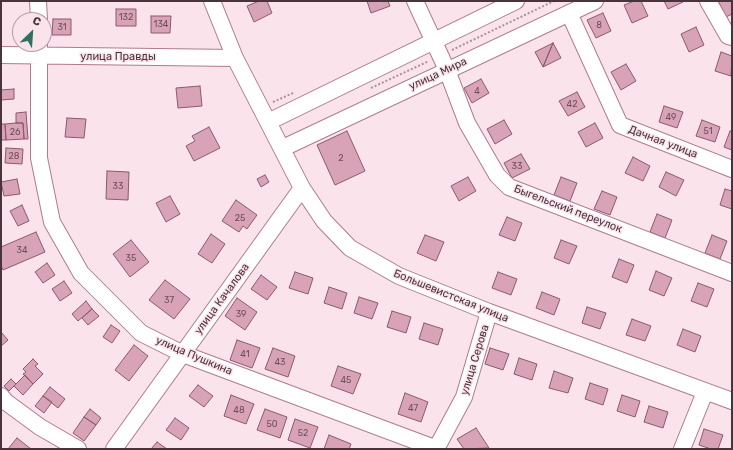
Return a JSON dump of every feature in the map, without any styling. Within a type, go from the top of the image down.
[{"type":"street","points":[[38,1],[38,12]]},
{"type":"street","name":"Большевистская улица","points":[[212,1],[235,58],[283,148],[302,188],[324,221],[350,248],[399,276],[489,312],[732,401]]},
{"type":"street","name":"Быгельский переулок","points":[[415,1],[447,70],[467,123],[497,175],[509,187],[732,273]]},
{"type":"street","points":[[268,122],[516,1]]},
{"type":"street","name":"улица Мира","points":[[283,148],[595,1]]},
{"type":"street","points":[[708,1],[728,36],[732,37]]},
{"type":"street","name":"Дачная улица","points":[[569,13],[620,126],[732,169]]},
{"type":"street","name":"улица Правды","points":[[52,51],[235,58]]},
{"type":"street","name":"улица Правды","points":[[1,55],[24,52]]},
{"type":"street","name":"улица Пушкина","points":[[39,52],[39,158],[52,222],[81,273],[141,333],[183,354],[437,448]]},
{"type":"street","name":"улица Качалова","points":[[114,449],[302,188]]},
{"type":"street","name":"улица Серова","points":[[437,448],[464,397],[489,312]]},
{"type":"street","points":[[682,449],[705,392]]},
{"type":"street","points":[[1,396],[6,402],[40,426],[78,449]]},
{"type":"building","points":[[259,1],[267,1],[272,13],[254,22],[247,6]]},
{"type":"building","points":[[367,1],[388,1],[390,6],[371,13]]},
{"type":"building","points":[[634,1],[641,1],[648,16],[632,23],[624,5]]},
{"type":"building","points":[[664,1],[683,1],[683,2],[668,9]]},
{"type":"building","points":[[718,1],[732,1],[732,14],[726,17]]},
{"type":"building","points":[[116,9],[136,9],[136,26],[116,26]]},
{"type":"building","points":[[603,13],[611,31],[596,38],[587,20]]},
{"type":"building","points":[[151,16],[171,16],[170,33],[151,33]]},
{"type":"building","points":[[53,19],[71,19],[71,35],[52,35]]},
{"type":"building","points":[[696,27],[704,45],[689,52],[681,34]]},
{"type":"building","points":[[553,43],[543,67],[535,52]]},
{"type":"building","points":[[553,43],[561,58],[543,67]]},
{"type":"building","points":[[721,52],[732,56],[731,76],[715,71]]},
{"type":"building","points":[[626,64],[636,81],[621,90],[611,72]]},
{"type":"building","points":[[481,79],[489,93],[472,103],[464,88]]},
{"type":"building","points":[[200,86],[202,106],[178,108],[176,88]]},
{"type":"building","points":[[14,89],[14,99],[1,100],[1,90]]},
{"type":"building","points":[[577,92],[585,107],[568,116],[559,101]]},
{"type":"building","points":[[664,106],[683,112],[677,128],[659,122]]},
{"type":"building","points":[[26,112],[28,139],[24,139],[23,123],[16,123],[16,113]]},
{"type":"building","points":[[67,118],[86,119],[84,138],[65,137]]},
{"type":"building","points":[[504,120],[512,134],[495,144],[487,129]]},
{"type":"building","points":[[702,120],[720,127],[715,142],[696,136]]},
{"type":"building","points":[[23,123],[24,139],[6,140],[5,124]]},
{"type":"building","points":[[595,123],[603,138],[586,147],[578,132]]},
{"type":"building","points":[[1,124],[5,124],[6,140],[1,140]]},
{"type":"building","points":[[209,127],[220,148],[194,161],[186,146],[195,141],[192,136]]},
{"type":"building","points":[[347,131],[365,171],[335,185],[317,145]]},
{"type":"building","points":[[730,131],[732,132],[732,150],[724,147]]},
{"type":"building","points":[[6,148],[23,149],[22,164],[5,163]]},
{"type":"building","points":[[521,154],[530,169],[512,178],[504,163]]},
{"type":"building","points":[[633,157],[650,166],[643,181],[625,173]]},
{"type":"building","points":[[107,171],[129,172],[128,200],[106,199]]},
{"type":"building","points":[[666,172],[684,180],[676,196],[659,187]]},
{"type":"building","points":[[265,175],[269,182],[261,187],[257,179]]},
{"type":"building","points":[[468,177],[476,191],[459,201],[451,186]]},
{"type":"building","points":[[561,177],[577,183],[570,201],[554,195]]},
{"type":"building","points":[[17,179],[20,194],[4,196],[1,182]]},
{"type":"building","points":[[725,189],[732,191],[732,209],[720,205]]},
{"type":"building","points":[[602,191],[617,197],[610,215],[594,209]]},
{"type":"building","points":[[170,196],[180,214],[166,222],[156,203]]},
{"type":"building","points":[[236,200],[257,215],[247,229],[243,226],[239,232],[222,221]]},
{"type":"building","points":[[22,205],[29,221],[18,226],[10,211]]},
{"type":"building","points":[[657,214],[672,220],[665,238],[650,232]]},
{"type":"building","points":[[507,217],[522,223],[515,241],[499,235]]},
{"type":"building","points":[[36,232],[45,252],[3,270],[1,265],[1,247]]},
{"type":"building","points":[[211,234],[225,244],[212,263],[198,254]]},
{"type":"building","points":[[425,235],[444,242],[436,261],[417,253]]},
{"type":"building","points":[[712,235],[727,241],[720,259],[705,253]]},
{"type":"building","points":[[131,240],[149,262],[130,277],[113,254]]},
{"type":"building","points":[[561,240],[577,246],[569,264],[554,258]]},
{"type":"building","points":[[619,259],[634,265],[627,283],[612,277]]},
{"type":"building","points":[[47,263],[55,275],[43,283],[35,272]]},
{"type":"building","points":[[656,271],[672,278],[664,296],[649,290]]},
{"type":"building","points":[[295,272],[313,278],[308,294],[289,288]]},
{"type":"building","points":[[498,272],[517,279],[511,295],[492,288]]},
{"type":"building","points":[[261,275],[277,287],[267,300],[251,289]]},
{"type":"building","points":[[165,280],[190,299],[174,319],[149,300]]},
{"type":"building","points":[[64,281],[72,293],[60,301],[52,289]]},
{"type":"building","points":[[698,283],[714,289],[707,307],[691,301]]},
{"type":"building","points":[[329,287],[347,293],[342,309],[324,303]]},
{"type":"building","points":[[542,292],[560,299],[554,315],[536,308]]},
{"type":"building","points":[[359,297],[378,303],[372,319],[354,313]]},
{"type":"building","points":[[237,298],[257,312],[245,330],[225,316]]},
{"type":"building","points":[[86,301],[92,309],[78,321],[72,314]]},
{"type":"building","points":[[587,307],[606,313],[600,329],[582,323]]},
{"type":"building","points":[[92,309],[99,316],[88,325],[82,318]]},
{"type":"building","points":[[392,311],[411,317],[406,333],[387,327]]},
{"type":"building","points":[[632,319],[651,326],[645,341],[626,335]]},
{"type":"building","points":[[424,323],[443,329],[438,345],[419,339]]},
{"type":"building","points":[[111,325],[120,331],[112,343],[103,337]]},
{"type":"building","points":[[683,329],[701,336],[695,352],[677,345]]},
{"type":"building","points":[[1,332],[8,340],[1,346]]},
{"type":"building","points":[[237,340],[260,348],[252,368],[230,360]]},
{"type":"building","points":[[134,345],[148,356],[129,381],[115,370]]},
{"type":"building","points":[[273,348],[295,356],[288,377],[265,369]]},
{"type":"building","points":[[490,348],[509,354],[503,370],[485,364]]},
{"type":"building","points":[[519,358],[537,364],[532,380],[514,374]]},
{"type":"building","points":[[33,359],[38,364],[35,366],[43,374],[33,384],[23,374],[26,372],[23,369]]},
{"type":"building","points":[[338,366],[361,374],[353,394],[331,386]]},
{"type":"building","points":[[554,371],[573,378],[568,393],[549,388]]},
{"type":"building","points":[[25,375],[33,384],[23,395],[14,386]]},
{"type":"building","points":[[11,379],[16,384],[9,391],[4,386]]},
{"type":"building","points":[[590,383],[608,389],[603,405],[585,399]]},
{"type":"building","points":[[198,385],[213,396],[204,407],[189,396]]},
{"type":"building","points":[[50,387],[65,399],[58,408],[43,396]]},
{"type":"building","points":[[405,393],[428,402],[421,422],[398,414]]},
{"type":"building","points":[[231,395],[254,404],[246,424],[224,416]]},
{"type":"building","points":[[622,395],[640,401],[635,417],[617,411]]},
{"type":"building","points":[[43,396],[52,402],[44,413],[35,406]]},
{"type":"building","points":[[649,406],[668,412],[663,428],[644,422]]},
{"type":"building","points":[[90,409],[101,418],[96,425],[84,417]]},
{"type":"building","points":[[265,409],[287,417],[280,438],[257,430]]},
{"type":"building","points":[[84,417],[96,425],[84,441],[73,433]]},
{"type":"building","points":[[175,418],[189,428],[181,440],[166,430]]},
{"type":"building","points":[[295,419],[318,427],[310,448],[288,440]]},
{"type":"building","points":[[476,428],[489,448],[464,449],[457,439]]},
{"type":"building","points":[[704,429],[723,435],[718,449],[711,449],[699,445]]},
{"type":"building","points":[[329,435],[351,444],[349,449],[324,449]]},
{"type":"building","points":[[17,438],[31,449],[8,449]]},
{"type":"building","points":[[157,442],[167,449],[151,449]]}]
